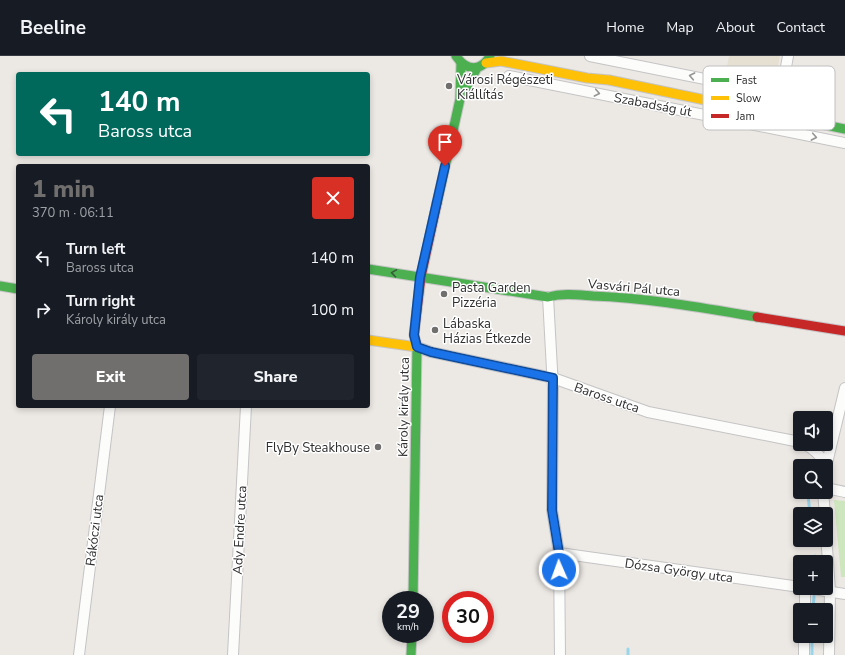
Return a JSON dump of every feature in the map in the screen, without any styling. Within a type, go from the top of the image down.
[{"type":"street","name":"Szabadság út","points":[[517,56],[588,72],[609,80]]},
{"type":"street","points":[[590,56],[703,79]]},
{"type":"street","points":[[786,66],[788,56]]},
{"type":"street","name":"Szabadság út","points":[[488,59],[587,78],[609,80],[703,99]]},
{"type":"street","points":[[458,60],[468,68],[477,68],[488,59]]},
{"type":"street","name":"Károly király utca","points":[[412,591],[417,347],[414,335],[420,277],[460,99],[458,60]]},
{"type":"street","name":"Károly király utca","points":[[460,99],[477,68]]},
{"type":"street","name":"Szabadság út","points":[[509,76],[703,114]]},
{"type":"street","name":"Szabadság út","points":[[835,127],[845,129]]},
{"type":"street","name":"Szabadság út","points":[[781,130],[845,143]]},
{"type":"street","name":"Vasvári Pál utca","points":[[370,269],[548,297],[558,294],[619,297],[698,307],[845,331]]},
{"type":"street","points":[[0,286],[16,289]]},
{"type":"street","points":[[548,297],[553,378],[552,510],[559,553],[560,655]]},
{"type":"street","name":"Baross utca","points":[[370,340],[417,347],[431,352],[553,378],[648,412],[793,441]]},
{"type":"street","points":[[827,459],[845,388]]},
{"type":"street","name":"Rákóczi utca","points":[[79,655],[110,408]]},
{"type":"street","name":"Ady Endre utca","points":[[234,655],[246,408]]},
{"type":"street","points":[[816,451],[823,459]]},
{"type":"street","points":[[833,489],[845,492]]},
{"type":"street","name":"Dózsa György utca","points":[[559,553],[793,586]]},
{"type":"street","points":[[833,592],[845,594]]},
{"type":"street","points":[[829,655],[830,595]]},
{"type":"street","points":[[412,643],[412,655]]},
{"type":"street","points":[[804,643],[804,655]]},
{"type":"shaded area","points":[[729,56],[780,56],[778,66],[727,66]]},
{"type":"green space","points":[[834,500],[845,501],[845,577],[841,577]]},
{"type":"waterway","points":[[808,499],[809,507]]},
{"type":"waterway","points":[[814,596],[814,603]]},
{"type":"waterway","points":[[812,643],[812,655]]},
{"type":"waterway","points":[[628,649],[628,655]]},
{"type":"traffic: fast","points":[[456,56],[464,65],[473,68],[482,65],[490,56]]},
{"type":"traffic: fast","points":[[437,203],[460,99],[461,63]]},
{"type":"traffic: fast","points":[[461,97],[477,68]]},
{"type":"traffic: fast","points":[[835,127],[845,129]]},
{"type":"traffic: fast","points":[[370,269],[548,297],[559,295],[614,297],[675,304],[757,317]]},
{"type":"traffic: fast","points":[[0,286],[16,289]]},
{"type":"traffic: fast","points":[[413,591],[417,346]]},
{"type":"traffic: fast","points":[[411,655],[412,643]]},
{"type":"traffic: slow","points":[[486,63],[501,61],[587,78],[609,80],[703,100]]},
{"type":"traffic: slow","points":[[370,340],[417,347]]},
{"type":"traffic: jam","points":[[417,346],[414,335],[421,277],[437,203]]},
{"type":"traffic: jam","points":[[757,317],[845,331]]},
{"type":"place","name":"Városi Régészeti Kiállítás","points":[[449,86]]},
{"type":"place","name":"Pasta Garden Pizzéria","points":[[444,294]]},
{"type":"place","name":"Lábaska Házias Étkezde","points":[[435,330]]},
{"type":"place","name":"FlyBy Steakhouse","points":[[378,447]]},
{"type":"route","points":[[445,166],[420,277],[414,335],[417,347],[431,352],[553,378],[552,510],[559,553],[559,570]]}]
